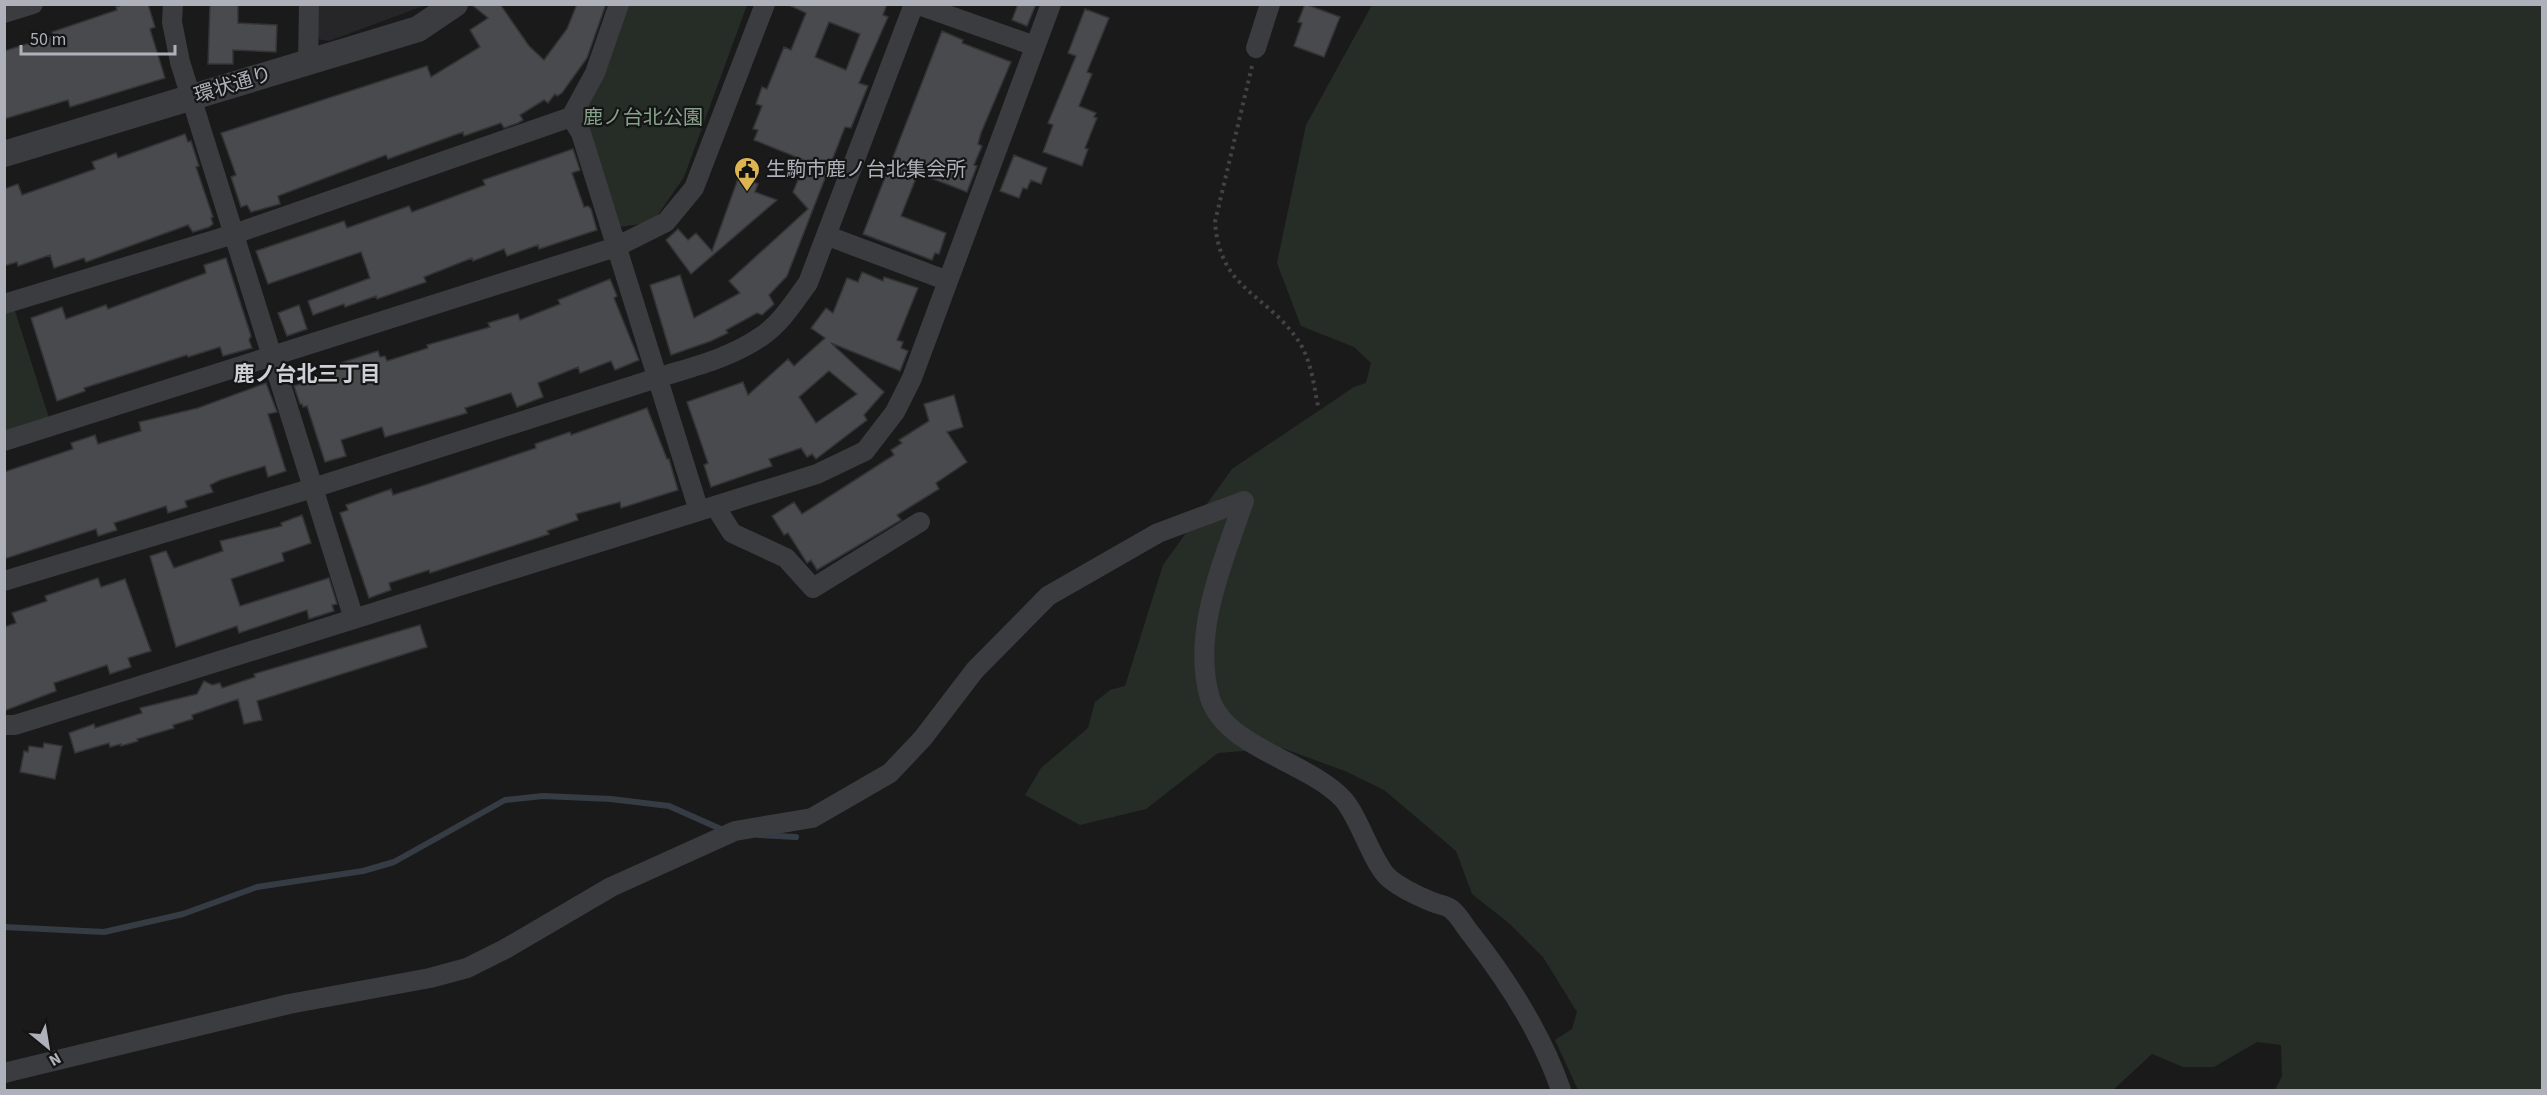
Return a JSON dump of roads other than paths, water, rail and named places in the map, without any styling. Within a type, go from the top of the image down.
[{"type":"street","points":[[173,4],[172,22],[191,98],[354,619]]},
{"type":"street","points":[[308,63],[309,4]]},
{"type":"street","name":"環状通り","points":[[4,154],[418,29],[455,4]]},
{"type":"street","points":[[4,304],[234,234],[571,117],[595,74],[619,4]]},
{"type":"street","points":[[4,441],[616,247],[666,222],[694,188],[765,4]]},
{"type":"street","points":[[4,581],[313,488],[714,360],[763,335],[787,312],[808,283],[828,236],[915,4],[1035,46]]},
{"type":"street","points":[[4,725],[15,725],[817,474],[865,451],[895,412],[912,378],[1051,4]]},
{"type":"street","points":[[1256,48],[1270,4]]},
{"type":"street","points":[[4,14],[28,5]]},
{"type":"street","points":[[571,117],[581,133],[657,378],[707,508],[732,533],[786,558],[813,588],[920,522]]},
{"type":"street","points":[[828,236],[948,280]]},
{"type":"street","points":[[4,1073],[289,1004],[430,978],[467,968],[505,949],[611,887],[735,831],[812,818],[890,773],[923,738],[975,670],[1048,596],[1158,533],[1244,501],[1226,554],[1206,630],[1203,665],[1211,701],[1227,725],[1257,745],[1318,779],[1343,798],[1389,878],[1428,900],[1451,909],[1494,964],[1551,1063],[1560,1090]]},
{"type":"waterway","points":[[4,927],[104,932],[183,914],[257,887],[363,871],[394,862],[505,800],[543,796],[611,799],[669,806],[723,830]]},
{"type":"waterway","points":[[759,835],[796,837]]},
{"type":"place","name":"生駒市鹿ノ台北集会所","points":[[747,193]]},
{"type":"district","name":"鹿ノ台北三丁目","points":[[307,374]]},
{"type":"park label","name":"鹿ノ台北公園","points":[[643,118]]}]
